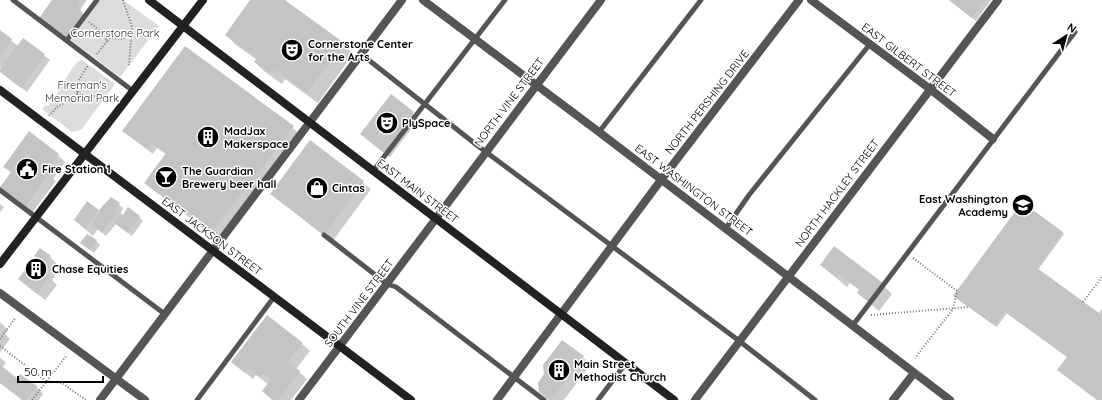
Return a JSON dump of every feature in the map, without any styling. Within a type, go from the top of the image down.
[{"type":"main road","name":"EAST MAIN STREET","points":[[149,0],[674,400]]},
{"type":"main road","points":[[0,264],[202,0]]},
{"type":"main road","name":"EAST JACKSON STREET","points":[[0,90],[411,400]]},
{"type":"street","points":[[100,400],[166,315],[402,0]]},
{"type":"street","name":"EAST WASHINGTON STREET","points":[[423,0],[726,228],[950,400]]},
{"type":"street","name":"NORTH VINE STREET","points":[[435,219],[601,0]]},
{"type":"street","name":"NORTH PERSHING DRIVE","points":[[497,400],[661,180],[799,0]]},
{"type":"street","name":"EAST GILBERT STREET","points":[[811,0],[930,89],[993,140]]},
{"type":"street","name":"NORTH HACKLEY STREET","points":[[695,400],[738,340],[998,0]]},
{"type":"street","name":"SOUTH VINE STREET","points":[[299,400],[435,219]]},
{"type":"street","points":[[0,293],[146,400]]},
{"type":"street","points":[[893,400],[914,373]]},
{"type":"lane","points":[[13,0],[134,90]]},
{"type":"lane","points":[[67,40],[97,0]]},
{"type":"lane","points":[[373,171],[505,0]]},
{"type":"lane","points":[[599,132],[701,0]]},
{"type":"lane","points":[[853,325],[1075,32]]},
{"type":"lane","points":[[726,228],[782,154],[870,44]]},
{"type":"lane","points":[[361,54],[486,152],[738,340],[815,400]]},
{"type":"lane","points":[[0,190],[166,315]]},
{"type":"lane","points":[[324,235],[386,284],[396,287],[544,400]]},
{"type":"lane","points":[[197,400],[274,297]]},
{"type":"lane","points":[[598,400],[626,363]]},
{"type":"path","points":[[123,0],[132,28],[129,65]]},
{"type":"path","points":[[83,18],[103,33],[107,41]]},
{"type":"path","points":[[49,116],[57,107],[77,96],[79,80],[82,72],[110,38],[126,38],[132,33]]},
{"type":"path","points":[[77,93],[86,96],[106,96]]},
{"type":"path","points":[[907,254],[957,291],[953,308],[915,358]]},
{"type":"path","points":[[1084,302],[1102,277]]},
{"type":"path","points":[[860,316],[969,307]]},
{"type":"path","points":[[0,339],[16,316]]},
{"type":"path","points":[[0,346],[46,381],[62,383],[86,400]]},
{"type":"path","points":[[32,400],[66,355]]},
{"type":"green space","name":"Cornerstone Park","points":[[100,0],[123,0],[159,26],[120,77],[71,40]]},
{"type":"green space","name":"Fireman's Memorial Park","points":[[82,60],[115,84],[81,130],[72,132],[42,109],[45,105],[48,106],[77,62]]},
{"type":"building","points":[[52,0],[81,0],[77,6],[80,8],[81,15],[65,37],[39,18]]},
{"type":"building","name":"Cornerstone Center for the Arts","points":[[250,0],[285,0],[344,43],[307,93],[274,69],[271,74],[254,62],[257,58],[225,35]]},
{"type":"building","points":[[949,0],[985,0],[972,18]]},
{"type":"building","points":[[0,30],[12,39],[0,56]]},
{"type":"building","points":[[23,38],[45,54],[21,88],[0,72],[0,69]]},
{"type":"building","name":"MadJax Makerspace","points":[[185,46],[294,126],[210,234],[198,225],[201,221],[187,210],[184,213],[144,183],[166,153],[151,143],[147,149],[122,131]]},
{"type":"building","name":"PlySpace","points":[[391,94],[414,112],[384,153],[360,134]]},
{"type":"building","name":"Fire Station 1","points":[[29,131],[59,154],[46,171],[49,173],[26,206],[0,187],[11,172],[3,167]]},
{"type":"building","name":"Cintas","points":[[310,140],[364,181],[324,235],[270,194]]},
{"type":"building","points":[[111,197],[120,203],[116,210],[119,211],[102,233],[91,224],[100,212],[99,210]]},
{"type":"building","points":[[87,201],[99,210],[85,229],[74,220]]},
{"type":"building","name":"East Washington Academy","points":[[1022,202],[1063,232],[1037,268],[1099,313],[1102,309],[1102,400],[1097,400],[1057,370],[1067,357],[1005,312],[995,326],[953,296]]},
{"type":"building","points":[[128,207],[140,216],[128,233],[114,223],[120,213],[123,215]]},
{"type":"building","points":[[87,234],[97,240],[90,250],[80,243]]},
{"type":"building","points":[[834,246],[883,283],[868,301],[857,293],[859,289],[839,274],[836,277],[820,265]]},
{"type":"building","name":"Chase Equities","points":[[40,248],[51,256],[46,262],[50,265],[44,273],[50,277],[37,294],[18,279],[31,262],[33,264],[37,258],[34,256]]},
{"type":"building","points":[[267,315],[303,343],[288,362],[300,371],[278,400],[273,400],[262,391],[271,379],[263,373],[260,377],[248,368],[245,373],[231,362]]},
{"type":"building","name":"Main Street Methodist Church","points":[[562,340],[584,356],[554,396],[548,398],[539,392],[538,383],[544,374],[543,365]]},
{"type":"building","points":[[0,365],[17,378],[20,374],[37,386],[26,400],[23,400],[0,383]]},
{"type":"place","name":"Cornerstone Center for the Arts","points":[[292,50]]},
{"type":"place","name":"PlySpace","points":[[387,123]]},
{"type":"place","name":"MadJax Makerspace","points":[[208,137]]},
{"type":"place","name":"Fire Station 1","points":[[27,169]]},
{"type":"place","name":"The Guardian Brewery beer hall","points":[[166,177]]},
{"type":"place","name":"Cintas","points":[[317,188]]},
{"type":"place","name":"East Washington Academy","points":[[1023,205]]},
{"type":"place","name":"Chase Equities","points":[[36,269]]},
{"type":"place","name":"Main Street Methodist Church","points":[[559,370]]}]
